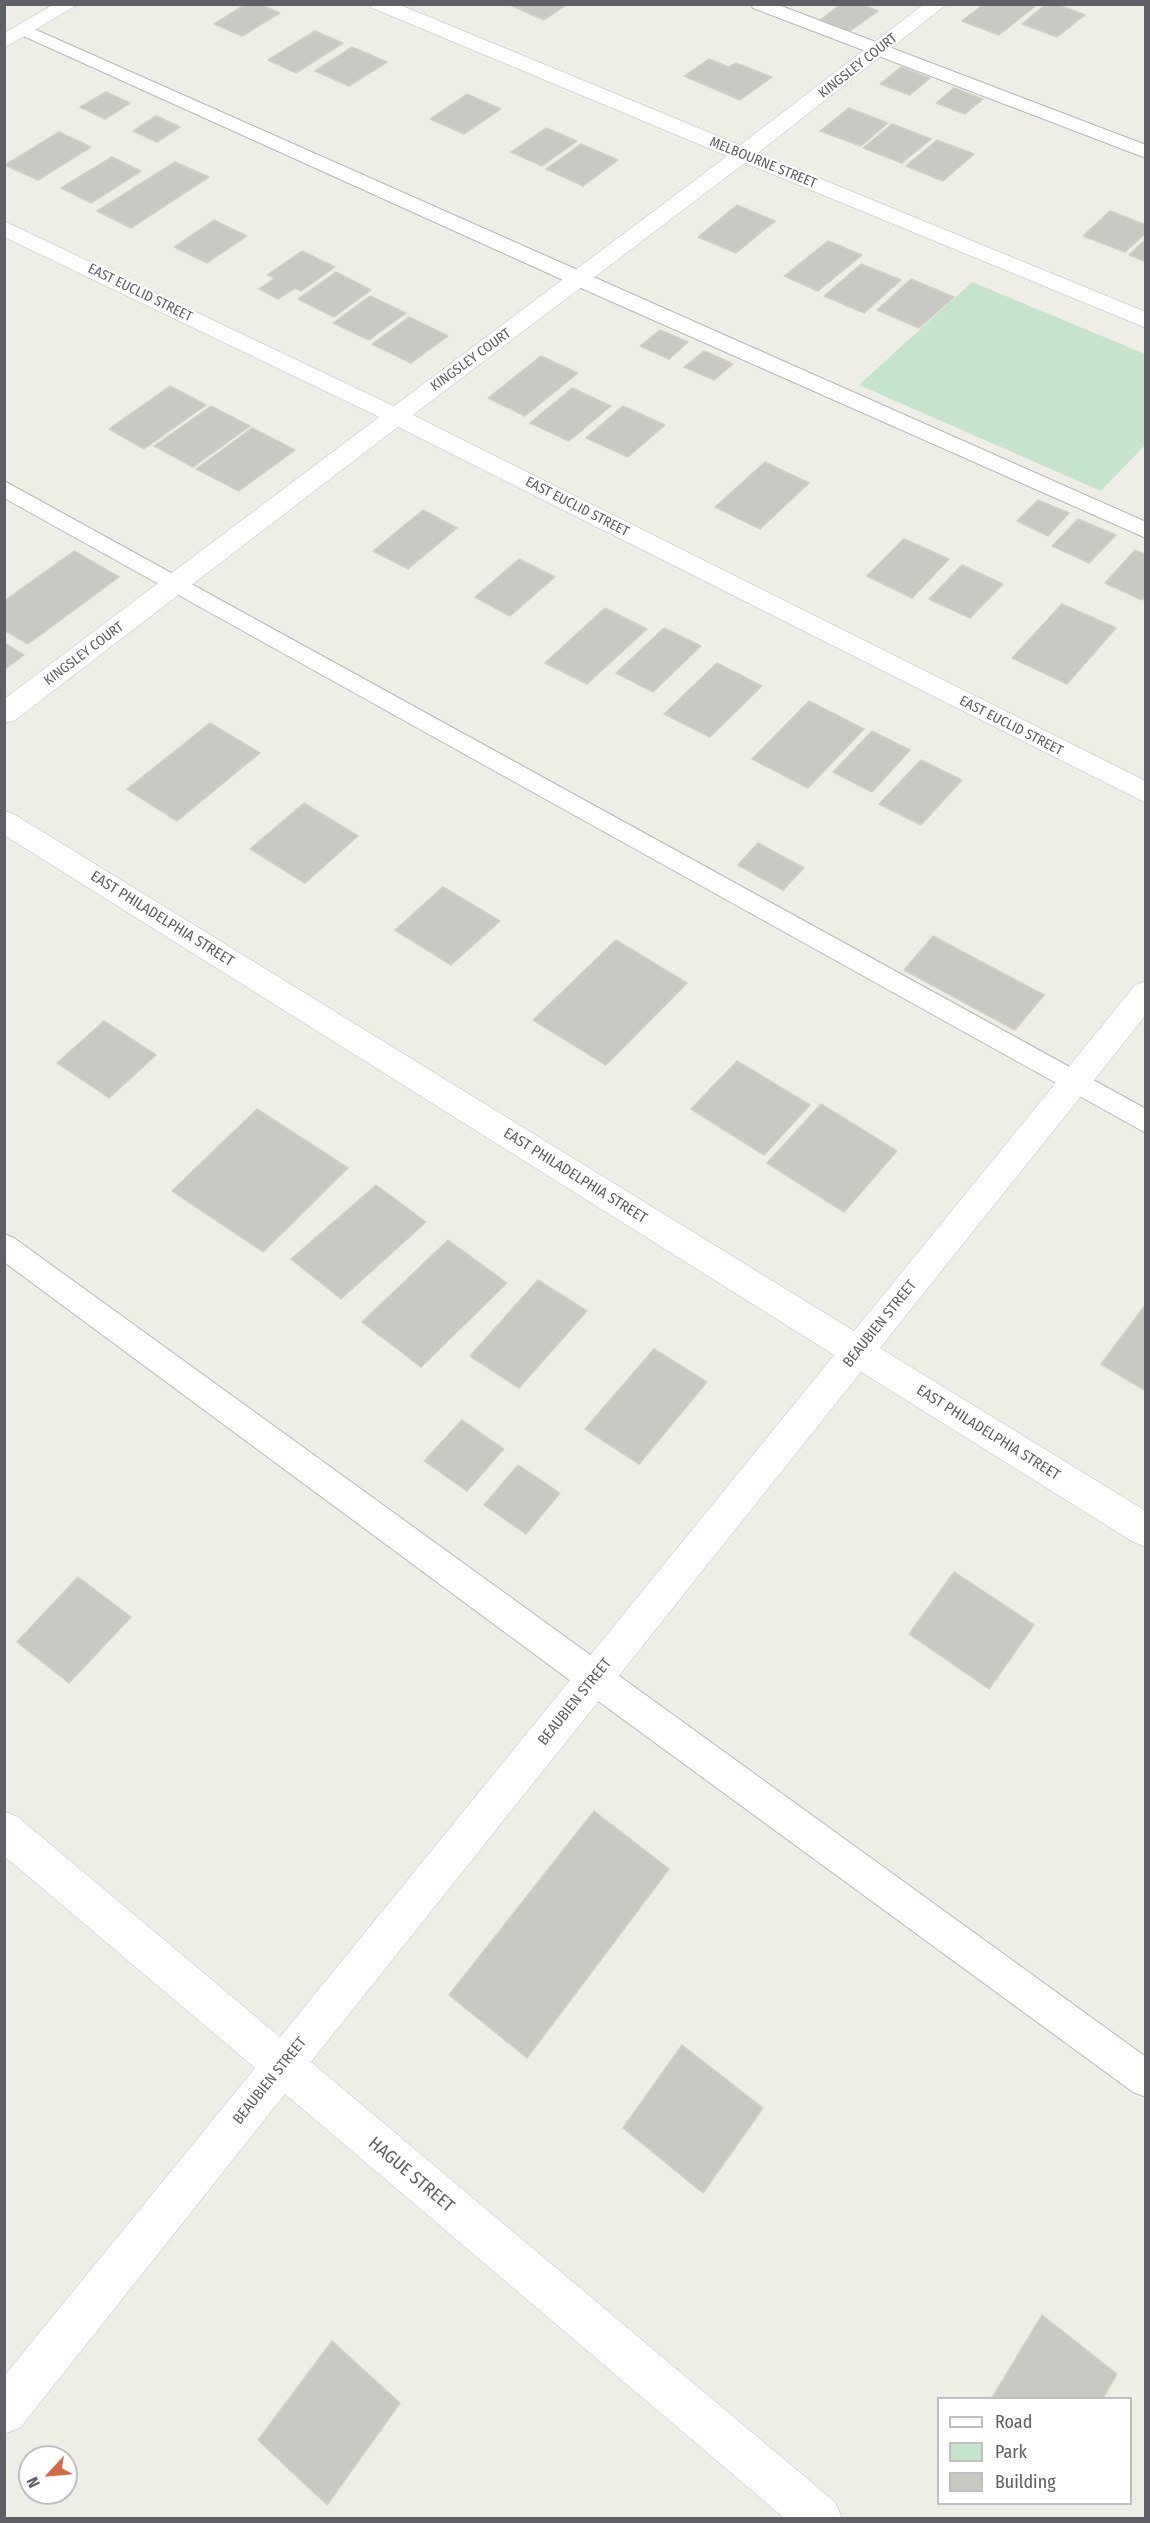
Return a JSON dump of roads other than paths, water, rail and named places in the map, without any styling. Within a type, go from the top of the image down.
[{"type":"street","points":[[12,35],[69,4]]},
{"type":"street","name":"MELBOURNE STREET","points":[[380,4],[1146,321]]},
{"type":"street","name":"KINGSLEY COURT","points":[[4,714],[579,280],[937,4]]},
{"type":"street","name":"EAST EUCLID STREET","points":[[4,228],[396,416],[1146,793]]},
{"type":"street","name":"EAST PHILADELPHIA STREET","points":[[4,821],[1146,1531]]},
{"type":"street","name":"BEAUBIEN STREET","points":[[4,2412],[1146,993]]},
{"type":"street","name":"HAGUE STREET","points":[[4,1830],[819,2518]]},
{"type":"lane","points":[[759,4],[1146,152]]},
{"type":"lane","points":[[12,35],[579,280],[1146,531]]},
{"type":"lane","points":[[4,488],[1146,1122]]},
{"type":"lane","points":[[4,1246],[594,1679],[1146,2079]]}]
